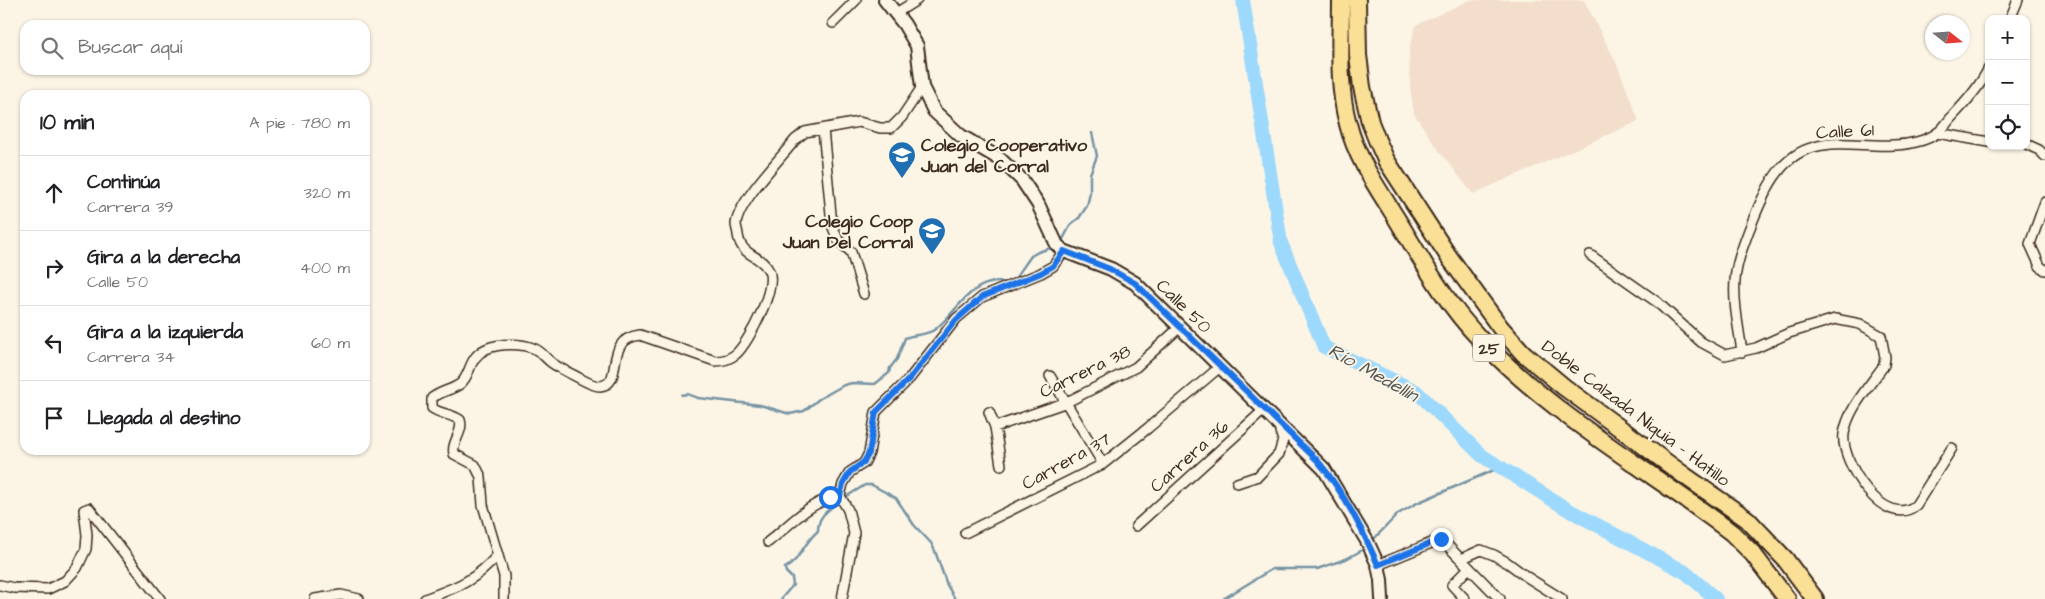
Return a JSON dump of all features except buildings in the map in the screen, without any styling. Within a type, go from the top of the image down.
[{"type":"highway","name":"Doble Calzada Niquia - Hatillo","points":[[1345,1],[1342,93],[1356,151],[1411,242],[1451,303],[1479,338],[1550,404],[1592,436],[1732,533],[1753,554],[1786,598]]},
{"type":"highway","name":"Doble Calzada Niquia - Hatillo","points":[[1345,1],[1358,46],[1362,87],[1370,122],[1386,160],[1449,257],[1500,327],[1523,353],[1564,387],[1747,519],[1785,559],[1815,599]]},
{"type":"street","points":[[833,23],[856,0]]},
{"type":"street","points":[[842,599],[854,533],[848,510],[840,496],[843,484],[850,472],[864,462],[869,453],[876,412],[910,378],[956,320],[982,297],[1041,273],[1053,266],[1064,251],[1057,245],[1038,204],[1022,180],[1000,159],[961,136],[934,111],[922,87],[917,46],[912,35],[885,0]]},
{"type":"street","points":[[896,13],[917,0]]},
{"type":"street","points":[[2012,15],[2018,0]]},
{"type":"street","name":"Calle 61","points":[[1742,352],[1736,314],[1735,280],[1745,240],[1763,194],[1779,170],[1794,156],[1814,147],[1841,144],[1895,145],[1922,140],[1937,133],[1967,101],[1985,76]]},
{"type":"street","points":[[504,599],[504,576],[484,505],[481,477],[475,465],[457,456],[453,450],[461,429],[460,420],[432,408],[432,398],[460,384],[474,359],[486,349],[500,345],[537,349],[553,364],[592,384],[600,386],[612,379],[618,348],[632,336],[640,335],[716,361],[729,359],[743,345],[756,323],[770,288],[771,276],[769,270],[763,263],[743,249],[739,243],[736,224],[744,204],[795,140],[805,132],[859,122],[880,128],[891,128],[902,117],[922,87]]},
{"type":"street","points":[[823,129],[832,225],[838,240],[851,252],[864,294]]},
{"type":"street","points":[[1937,133],[1985,141]]},
{"type":"street","points":[[2030,146],[2039,150],[2045,156]]},
{"type":"street","points":[[2045,202],[2030,244],[2040,266],[2045,270]]},
{"type":"street","name":"Calle 50","points":[[1064,251],[1110,269],[1135,283],[1317,460],[1330,477],[1367,541],[1378,565],[1382,599]]},
{"type":"street","points":[[1590,255],[1656,302],[1701,342],[1725,355],[1756,348],[1789,332],[1835,319],[1860,324],[1881,336],[1885,357],[1884,365],[1849,415],[1844,436],[1846,452],[1853,468],[1871,495],[1884,507],[1903,511],[1911,509],[1916,505],[1952,448]]},
{"type":"street","name":"Carrera 38","points":[[995,427],[1067,402],[1136,367],[1180,327]]},
{"type":"street","name":"Carrera 37","points":[[965,533],[1103,464],[1220,366]]},
{"type":"street","points":[[1050,376],[1103,464]]},
{"type":"street","name":"Carrera 36","points":[[1136,526],[1265,409]]},
{"type":"street","points":[[989,412],[995,427],[1001,465]]},
{"type":"street","points":[[1237,484],[1258,476],[1279,454],[1283,440],[1280,431],[1281,425]]},
{"type":"street","points":[[768,542],[823,499],[840,496]]},
{"type":"street","points":[[0,585],[14,588],[48,589],[65,581],[77,568],[86,549],[86,521],[83,514],[84,510],[89,508],[160,599]]},
{"type":"street","points":[[1378,565],[1441,539],[1500,599]]},
{"type":"street","points":[[1461,559],[1480,550],[1494,555],[1562,599]]},
{"type":"street","points":[[425,599],[460,586],[475,577],[483,572],[498,555]]},
{"type":"street","points":[[1465,599],[1452,585],[1469,568]]},
{"type":"street","points":[[315,599],[342,597],[359,599]]},
{"type":"shaded area","points":[[1470,0],[1584,0],[1617,64],[1639,121],[1473,194],[1440,152],[1414,114],[1410,86],[1409,50],[1416,25]]},
{"type":"waterway","name":"Río Medellín","points":[[1243,0],[1281,243],[1324,347],[1416,391],[1481,455],[1567,509],[1685,572],[1716,599]]},
{"type":"waterway","points":[[1061,243],[1071,224],[1079,218],[1087,206],[1090,193],[1090,174],[1097,156],[1092,133]]},
{"type":"waterway","points":[[1014,280],[1031,256],[1051,248]]},
{"type":"waterway","points":[[682,395],[687,394],[698,398],[760,405],[790,414],[804,411],[819,399],[844,385],[852,383],[875,384],[889,373],[905,338],[934,330],[967,297],[981,286],[992,282],[1010,282]]},
{"type":"waterway","points":[[1371,542],[1398,514],[1417,503],[1501,467]]},
{"type":"waterway","points":[[844,498],[865,485],[872,485],[896,498],[914,525],[931,543],[947,585],[955,599]]},
{"type":"waterway","points":[[781,599],[793,585],[792,578],[785,568],[794,561],[818,531],[818,526],[824,514],[838,502]]},
{"type":"waterway","points":[[1223,599],[1272,569],[1317,569],[1346,559],[1366,548]]},
{"type":"place","name":"Colegio Cooperativo Juan del Corral","points":[[902,179]]},
{"type":"place","name":"Colegio Coop Juan Del Corral","points":[[932,255]]},
{"type":"route","points":[[830,497],[840,496],[843,484],[850,472],[864,462],[869,453],[873,420],[876,412],[910,378],[956,320],[982,297],[1041,273],[1053,266],[1064,251],[1110,269],[1135,283],[1317,460],[1330,477],[1367,541],[1378,565],[1441,539]]}]
